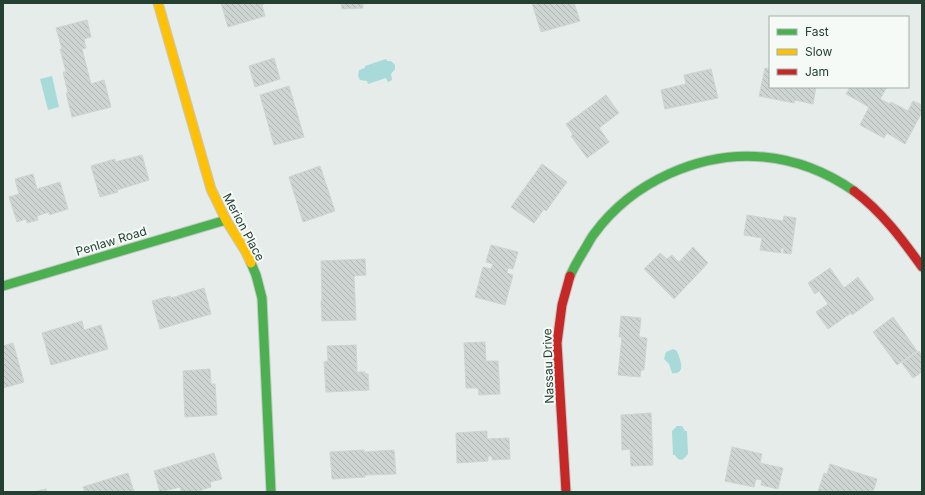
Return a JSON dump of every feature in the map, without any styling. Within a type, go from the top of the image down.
[{"type":"street","name":"Merion Place","points":[[158,3],[211,189],[226,220],[246,252],[256,275],[262,298],[271,492]]},
{"type":"street","name":"Nassau Drive","points":[[566,492],[557,343],[558,324],[563,298],[573,270],[586,244],[602,223],[623,202],[647,184],[673,171],[701,162],[727,157],[757,156],[787,160],[815,169],[842,182],[866,199],[890,222],[922,266]]},
{"type":"street","name":"Penlaw Road","points":[[3,286],[226,220]]},
{"type":"water","points":[[386,59],[395,65],[395,69],[391,74],[392,80],[388,82],[386,78],[368,84],[367,81],[360,80],[358,76],[359,70],[365,68],[365,66]]},
{"type":"water","points":[[52,76],[59,107],[48,110],[40,79]]},
{"type":"water","points":[[673,349],[677,351],[681,362],[680,372],[677,373],[672,373],[669,364],[664,359],[666,352]]},
{"type":"water","points":[[677,426],[682,426],[685,431],[687,431],[688,454],[681,460],[673,455],[672,431]]},
{"type":"building","points":[[221,3],[266,3],[262,5],[265,16],[228,27]]},
{"type":"building","points":[[341,3],[363,3],[363,8],[342,9]]},
{"type":"building","points":[[532,3],[574,3],[580,21],[541,32]]},
{"type":"building","points":[[87,20],[91,37],[84,39],[86,48],[82,49],[91,84],[104,80],[111,107],[72,117],[66,93],[68,93],[63,72],[66,72],[60,49],[62,49],[56,28]]},
{"type":"building","points":[[274,58],[280,79],[255,87],[249,66]]},
{"type":"building","points":[[765,68],[769,69],[769,88],[816,88],[813,104],[795,100],[794,103],[759,96]]},
{"type":"building","points":[[711,69],[718,98],[665,109],[661,90],[686,84],[684,75]]},
{"type":"building","points":[[289,86],[304,137],[274,145],[260,95]]},
{"type":"building","points":[[849,88],[886,88],[880,99],[890,104],[891,102],[908,111],[913,101],[922,105],[922,112],[905,144],[887,133],[884,138],[860,125],[869,107],[846,94]]},
{"type":"building","points":[[606,95],[619,113],[599,128],[609,142],[587,158],[571,136],[573,135],[566,124]]},
{"type":"building","points":[[142,155],[149,180],[100,197],[91,166],[115,159],[115,162]]},
{"type":"building","points":[[542,164],[567,182],[546,211],[544,209],[534,223],[511,207]]},
{"type":"building","points":[[320,166],[335,211],[303,222],[289,177]]},
{"type":"building","points":[[33,174],[37,189],[60,182],[68,209],[49,215],[49,212],[37,216],[38,220],[27,223],[26,219],[17,222],[9,197],[19,194],[15,179]]},
{"type":"building","points":[[747,215],[783,221],[784,216],[796,218],[791,254],[783,253],[784,249],[781,248],[781,253],[760,250],[762,238],[744,235]]},
{"type":"building","points":[[491,245],[518,252],[513,269],[508,268],[507,273],[513,275],[505,305],[475,297],[483,267],[491,269],[493,264],[486,262]]},
{"type":"building","points":[[693,247],[708,263],[674,299],[644,269],[660,253],[667,259],[672,255],[679,262]]},
{"type":"building","points":[[365,259],[366,275],[354,276],[356,320],[322,321],[321,261]]},
{"type":"building","points":[[830,268],[844,288],[858,277],[874,299],[852,315],[851,313],[828,329],[816,312],[828,304],[819,291],[815,294],[808,283]]},
{"type":"building","points":[[204,288],[211,314],[160,329],[152,301],[170,296],[171,298]]},
{"type":"building","points":[[621,316],[641,318],[639,337],[647,338],[644,370],[641,370],[640,377],[618,375],[622,337],[619,337]]},
{"type":"building","points":[[893,317],[917,351],[897,365],[873,332]]},
{"type":"building","points":[[82,321],[84,330],[101,325],[108,349],[51,365],[42,333]]},
{"type":"building","points":[[485,342],[486,361],[498,361],[500,394],[479,395],[478,388],[466,388],[464,343]]},
{"type":"building","points":[[13,343],[24,382],[3,388],[3,346]]},
{"type":"building","points":[[356,345],[357,372],[365,372],[365,374],[368,374],[369,390],[326,392],[324,362],[328,361],[327,346]]},
{"type":"building","points":[[919,351],[922,356],[922,372],[913,378],[902,363]]},
{"type":"building","points":[[210,369],[211,384],[215,384],[217,415],[185,417],[183,371]]},
{"type":"building","points":[[651,413],[653,465],[631,466],[630,449],[622,450],[621,415]]},
{"type":"building","points":[[487,431],[487,439],[509,438],[510,459],[492,460],[492,456],[488,456],[488,461],[457,463],[456,433]]},
{"type":"building","points":[[732,447],[762,454],[760,463],[783,468],[778,489],[761,485],[762,480],[756,479],[754,487],[725,481]]},
{"type":"building","points":[[364,450],[364,452],[394,450],[396,474],[365,475],[365,477],[332,479],[330,452]]},
{"type":"building","points":[[214,453],[222,479],[210,482],[211,487],[195,492],[181,492],[180,487],[160,492],[154,471]]},
{"type":"building","points":[[830,464],[877,479],[873,492],[818,492],[824,473],[827,474]]},
{"type":"building","points":[[128,473],[134,492],[85,492],[83,487]]},
{"type":"building","points":[[46,489],[47,492],[33,492]]},
{"type":"traffic: fast","points":[[570,276],[594,234],[628,199],[648,185],[669,174],[692,165],[716,159],[740,156],[764,157],[788,161],[811,168],[844,184],[854,191]]},
{"type":"traffic: fast","points":[[3,286],[226,220]]},
{"type":"traffic: fast","points":[[251,263],[262,298],[271,492]]},
{"type":"traffic: slow","points":[[158,3],[211,189],[226,220],[246,252],[251,263]]},
{"type":"traffic: jam","points":[[854,191],[883,217],[922,267]]},
{"type":"traffic: jam","points":[[566,492],[557,343],[562,305],[570,276]]}]
